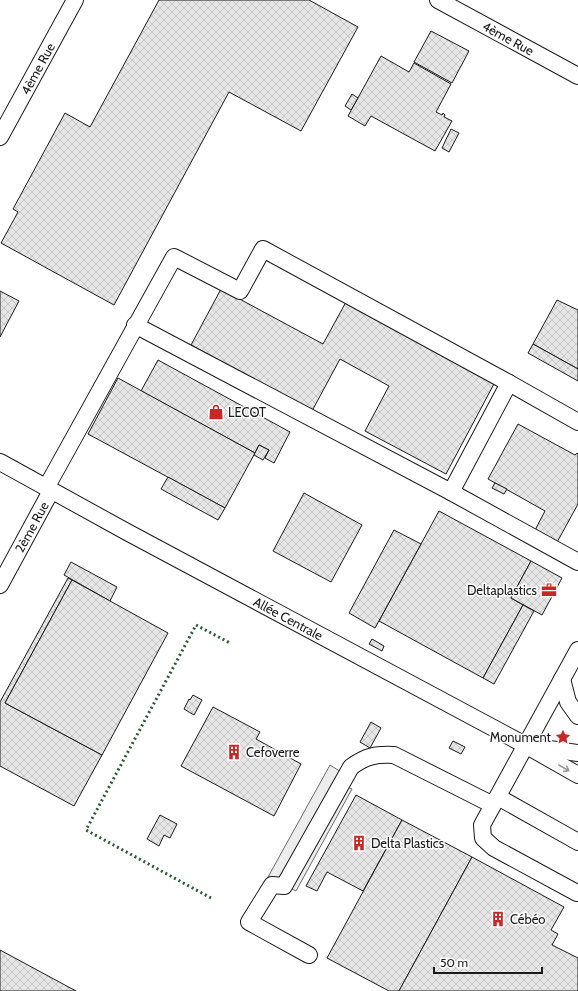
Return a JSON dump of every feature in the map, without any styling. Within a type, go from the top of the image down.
[{"type":"street","name":"4ème Rue","points":[[0,137],[75,0]]},
{"type":"street","name":"4ème Rue","points":[[438,0],[578,76]]},
{"type":"street","name":"2ème Rue","points":[[0,585],[48,489],[174,257],[240,291],[263,249],[509,383]]},
{"type":"street","points":[[136,325],[451,492],[578,562]]},
{"type":"street","points":[[451,492],[509,383],[578,422]]},
{"type":"street","name":"Allée Centrale","points":[[0,462],[526,746],[578,776]]},
{"type":"street","points":[[577,893],[494,848],[483,838],[482,825],[578,650]]},
{"type":"street","points":[[562,679],[568,702],[578,716]]},
{"type":"street","points":[[526,746],[578,753]]},
{"type":"street","points":[[309,955],[249,922],[272,885],[284,886],[351,767],[360,760],[376,754],[394,755],[496,801],[578,842]]},
{"type":"shaded area","points":[[330,765],[346,775],[341,784],[352,789],[296,891],[268,877]]},
{"type":"building","points":[[159,0],[309,0],[358,27],[301,131],[229,92],[114,305],[1,243],[18,212],[13,209],[65,113],[90,127]]},
{"type":"building","points":[[431,31],[469,51],[452,83],[414,62]]},
{"type":"building","points":[[381,56],[409,72],[414,63],[451,84],[436,112],[442,115],[443,113],[445,115],[444,117],[452,121],[435,151],[371,116],[365,126],[348,116]]},
{"type":"building","points":[[352,94],[358,98],[351,110],[345,106]]},
{"type":"building","points":[[451,129],[459,133],[449,152],[442,148]]},
{"type":"building","points":[[221,289],[323,344],[346,302],[495,382],[446,474],[365,431],[389,386],[340,359],[312,411],[191,345]]},
{"type":"building","points":[[0,291],[19,301],[0,337]]},
{"type":"building","points":[[557,300],[578,310],[578,369],[533,344]]},
{"type":"building","points":[[533,344],[578,369],[578,381],[528,353]]},
{"type":"building","name":"LECOT","points":[[158,360],[290,432],[274,463],[265,458],[269,450],[259,445],[255,453],[141,391]]},
{"type":"building","points":[[118,378],[255,453],[225,508],[88,434]]},
{"type":"building","points":[[518,424],[575,455],[577,453],[578,454],[578,504],[555,546],[533,534],[545,511],[488,479]]},
{"type":"building","points":[[259,445],[269,450],[263,460],[254,455]]},
{"type":"building","points":[[168,477],[225,508],[218,520],[161,489]]},
{"type":"building","points":[[495,483],[507,489],[504,494],[492,488]]},
{"type":"building","points":[[304,493],[362,525],[331,582],[273,551]]},
{"type":"building","points":[[439,511],[531,561],[511,598],[523,605],[483,678],[379,621]]},
{"type":"building","points":[[394,530],[421,544],[375,628],[349,613]]},
{"type":"building","points":[[531,561],[562,578],[542,615],[511,598]]},
{"type":"building","points":[[71,562],[117,587],[110,601],[64,575]]},
{"type":"building","points":[[68,578],[72,580],[5,703],[102,755],[74,806],[0,766],[0,702]]},
{"type":"building","points":[[72,580],[168,633],[102,755],[5,703]]},
{"type":"building","points":[[523,605],[534,611],[494,684],[483,678]]},
{"type":"building","points":[[372,639],[384,646],[382,651],[369,644]]},
{"type":"building","points":[[193,695],[202,700],[194,715],[184,709],[189,699],[190,700]]},
{"type":"building","name":"Cefoverre","points":[[213,707],[260,732],[256,739],[301,764],[274,816],[181,766]]},
{"type":"building","points":[[371,722],[381,728],[370,748],[360,742]]},
{"type":"building","points":[[453,741],[465,747],[461,754],[449,748]]},
{"type":"building","name":"Delta Plastics","points":[[356,795],[402,820],[363,891],[327,872],[317,891],[306,886]]},
{"type":"building","points":[[160,815],[177,824],[170,838],[164,835],[159,846],[147,839]]},
{"type":"building","points":[[402,820],[472,857],[399,991],[389,991],[327,958]]},
{"type":"building","name":"Cébéo","points":[[472,857],[564,907],[551,930],[558,934],[552,945],[578,958],[578,991],[399,991]]},
{"type":"building","points":[[0,950],[76,991],[0,991]]},
{"type":"hedge","points":[[211,898],[86,830],[196,625],[230,643]]},
{"type":"place","name":"LECOT","points":[[216,412]]},
{"type":"place","name":"Deltaplastics","points":[[549,590]]},
{"type":"place","name":"Monument","points":[[563,737]]},
{"type":"place","name":"Cefoverre","points":[[234,752]]},
{"type":"place","name":"Delta Plastics","points":[[359,843]]},
{"type":"place","name":"Cébéo","points":[[498,919]]}]
